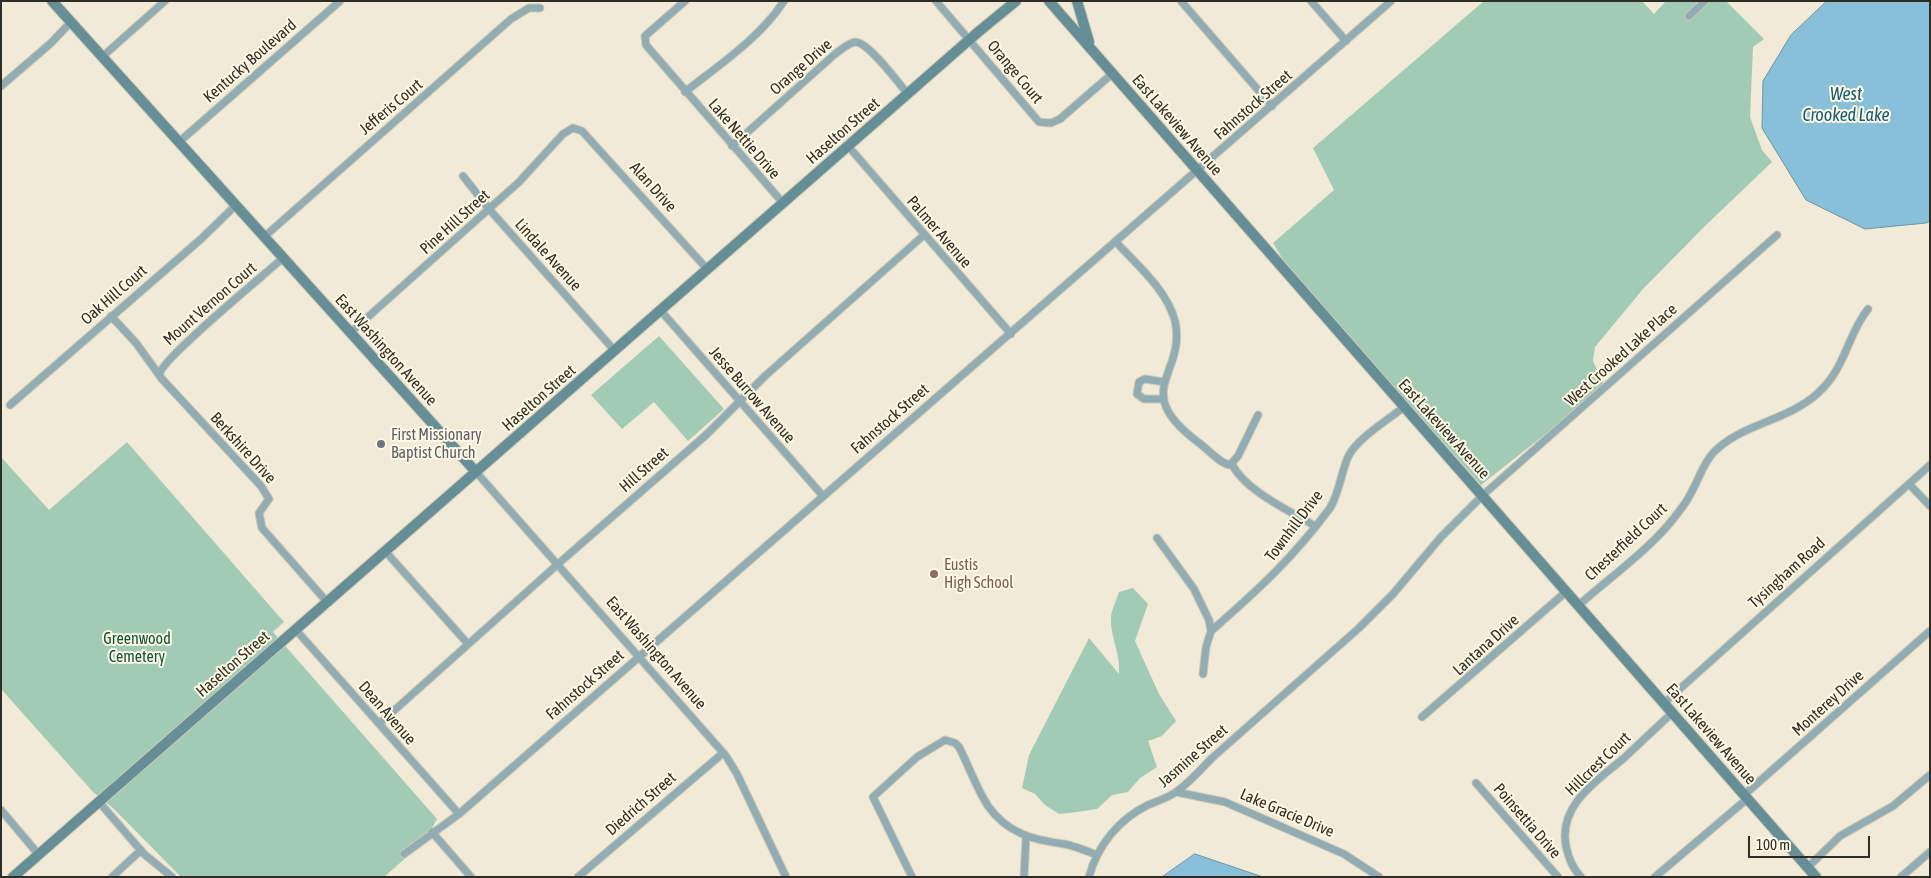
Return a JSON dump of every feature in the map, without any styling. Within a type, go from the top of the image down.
[{"type":"street","name":"East Washington Avenue","points":[[52,1],[476,472],[723,753],[737,774],[786,877]]},
{"type":"street","points":[[102,57],[165,1]]},
{"type":"street","name":"Kentucky Boulevard","points":[[179,142],[340,1]]},
{"type":"street","name":"Lake Nettie Drive","points":[[685,1],[644,38],[653,56],[783,203]]},
{"type":"street","points":[[685,92],[748,40],[773,16],[784,1]]},
{"type":"street","points":[[936,1],[969,40]]},
{"type":"street","name":"Haselton Street","points":[[13,877],[969,40],[1016,1]]},
{"type":"street","name":"East Lakeview Avenue","points":[[1049,1],[1816,877]]},
{"type":"street","points":[[1077,1],[1091,48]]},
{"type":"street","points":[[1181,1],[1272,106]]},
{"type":"street","points":[[1312,1],[1346,41]]},
{"type":"street","name":"Fahnstock Street","points":[[404,854],[459,814],[1391,1]]},
{"type":"street","points":[[1689,16],[1705,1]]},
{"type":"street","name":"Jefferis Court","points":[[264,236],[511,19],[529,8],[540,8]]},
{"type":"street","points":[[1,86],[51,43],[71,22]]},
{"type":"street","name":"Orange Court","points":[[969,40],[1036,118],[1045,123],[1067,114],[1113,73]]},
{"type":"street","name":"Orange Drive","points":[[732,146],[835,54],[856,42],[868,47],[908,94]]},
{"type":"street","name":"Pine Hill Street","points":[[350,333],[519,182],[563,134],[574,128]]},
{"type":"street","name":"Alan Drive","points":[[574,128],[582,131],[620,171],[708,270]]},
{"type":"street","name":"Palmer Avenue","points":[[848,146],[1011,334]]},
{"type":"street","name":"Lindale Avenue","points":[[462,176],[615,351]]},
{"type":"street","name":"Oak Hill Court","points":[[10,405],[201,238],[236,205]]},
{"type":"street","name":"Hill Street","points":[[379,724],[706,435],[738,401],[924,235]]},
{"type":"street","name":"West Crooked Lake Place","points":[[1483,495],[1777,235]]},
{"type":"street","points":[[1116,242],[1159,290],[1172,312],[1176,340],[1164,382],[1164,398],[1173,418],[1181,428],[1226,464],[1232,464]]},
{"type":"street","name":"Mount Vernon Court","points":[[160,373],[165,362],[178,349],[283,258]]},
{"type":"street","name":"Chesterfield Court","points":[[1579,605],[1672,520],[1692,492],[1705,464],[1718,448],[1744,432],[1793,410],[1818,393],[1841,363],[1858,323],[1868,308]]},
{"type":"street","name":"Jesse Burrow Avenue","points":[[661,311],[823,496]]},
{"type":"street","name":"Berkshire Drive","points":[[111,316],[160,373],[162,379],[261,486],[269,499],[259,513],[262,528],[327,602]]},
{"type":"street","points":[[1164,382],[1145,379],[1139,382],[1136,389],[1137,394],[1144,399],[1164,398]]},
{"type":"street","name":"Townhill Drive","points":[[1212,632],[1271,578],[1293,555],[1331,506],[1350,453],[1358,443],[1404,407]]},
{"type":"street","points":[[1232,464],[1258,415]]},
{"type":"street","points":[[1232,464],[1239,477],[1315,526]]},
{"type":"street","name":"Tysingham Road","points":[[1664,703],[1930,465]]},
{"type":"street","points":[[1909,484],[1930,506]]},
{"type":"street","name":"Jasmine Street","points":[[1097,855],[1111,834],[1122,823],[1147,806],[1176,792],[1359,628],[1393,594],[1441,537],[1483,495]]},
{"type":"street","points":[[1157,538],[1194,589],[1204,607],[1212,632],[1206,647],[1203,674]]},
{"type":"street","points":[[386,551],[468,644]]},
{"type":"street","name":"Lantana Drive","points":[[1422,717],[1567,591]]},
{"type":"street","name":"Dean Avenue","points":[[296,630],[459,814]]},
{"type":"street","name":"Monterey Drive","points":[[1746,797],[1930,630]]},
{"type":"street","name":"Hillcrest Court","points":[[1578,876],[1564,839],[1566,819],[1570,810],[1587,790],[1672,713]]},
{"type":"street","points":[[912,877],[873,797],[928,748],[945,740],[950,740],[959,747],[988,806],[1006,825],[1026,837],[1065,844],[1097,855],[1089,877]]},
{"type":"street","name":"Diedrich Street","points":[[578,877],[723,753]]},
{"type":"street","points":[[1808,867],[1840,836],[1893,806],[1930,775]]},
{"type":"street","name":"Poinsettia Drive","points":[[1476,783],[1558,877]]},
{"type":"street","name":"Lake Gracie Drive","points":[[1176,792],[1225,802],[1322,843],[1351,858],[1380,877]]},
{"type":"street","points":[[1655,877],[1746,797]]},
{"type":"street","points":[[99,802],[141,850],[172,877]]},
{"type":"street","points":[[1,810],[39,854]]},
{"type":"street","points":[[432,832],[471,877]]},
{"type":"street","points":[[1024,877],[1026,837]]},
{"type":"street","points":[[112,877],[141,850]]},
{"type":"street","points":[[1901,877],[1930,852]]},
{"type":"green space","points":[[1484,1],[1642,1],[1654,14],[1666,1],[1726,1],[1764,39],[1753,47],[1750,117],[1762,150],[1772,162],[1643,289],[1595,347],[1593,361],[1605,387],[1481,485],[1285,263],[1273,243],[1334,190],[1313,148]]},
{"type":"green space","points":[[659,336],[724,409],[688,441],[654,402],[622,429],[591,395]]},
{"type":"green space","name":"Greenwood Cemetery","points":[[127,442],[284,622],[273,632],[437,819],[425,841],[384,877],[181,877],[113,808],[93,792],[1,689],[1,457],[49,510]]},
{"type":"green space","points":[[1133,588],[1148,604],[1135,641],[1159,694],[1176,721],[1162,736],[1148,741],[1157,767],[1140,778],[1128,792],[1112,795],[1097,809],[1059,814],[1045,805],[1035,794],[1022,788],[1029,755],[1089,638],[1119,674],[1118,658],[1111,626],[1112,611],[1119,592]]},
{"type":"water","name":"West Crooked Lake","points":[[1827,1],[1930,1],[1930,221],[1926,223],[1865,229],[1806,200],[1762,128],[1763,81],[1791,35]]},
{"type":"water","points":[[1195,854],[1263,877],[1162,877]]},
{"type":"place","name":"First Missionary Baptist Church","points":[[381,444]]},
{"type":"place","name":"Eustis High School","points":[[934,574]]}]
